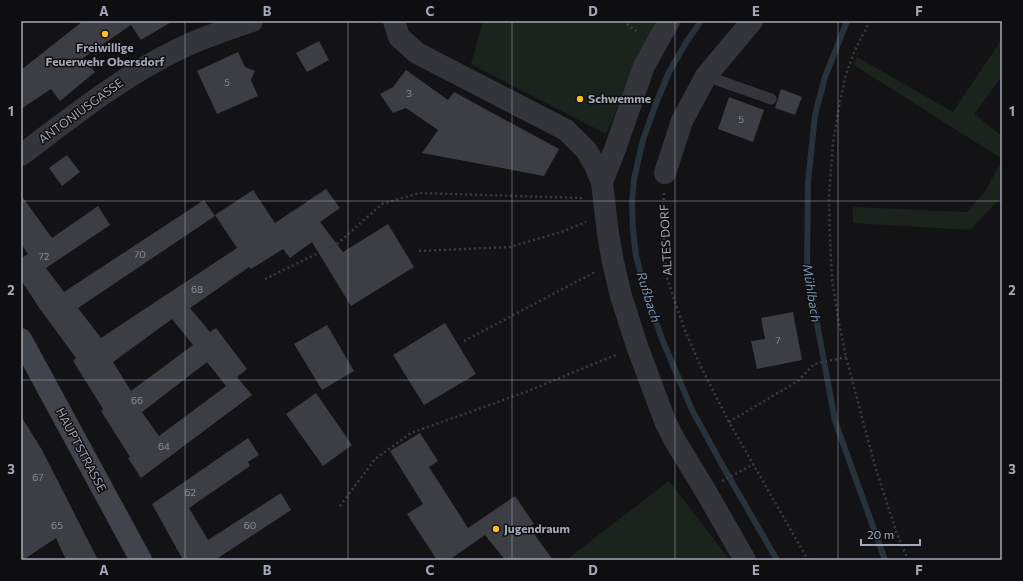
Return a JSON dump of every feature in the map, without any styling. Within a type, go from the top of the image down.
[{"type":"main road","name":"HAUPTSTRASSE","points":[[21,339],[141,560]]},
{"type":"street","name":"ANTONIUSGASSE","points":[[21,155],[108,90],[144,68],[181,48],[219,32],[252,21]]},
{"type":"street","points":[[394,21],[399,37],[417,53],[566,130],[586,150],[595,165],[603,197],[613,262],[621,296],[637,346],[665,421],[745,560]]},
{"type":"street","points":[[603,197],[614,152],[644,66],[669,21]]},
{"type":"street","points":[[665,173],[682,121],[706,76],[752,21]]},
{"type":"lane","points":[[706,76],[771,99]]},
{"type":"path","points":[[870,21],[855,50],[846,74],[839,107],[829,198],[832,279],[846,356],[875,466],[896,530],[908,560]]},
{"type":"path","name":"ALTES DORF","points":[[665,173],[663,224],[667,278],[684,328],[700,365],[730,422],[808,560]]},
{"type":"path","points":[[265,279],[337,244],[382,204],[420,193],[585,198],[603,197]]},
{"type":"path","points":[[420,251],[510,247],[560,232],[603,197]]},
{"type":"path","points":[[464,341],[613,262]]},
{"type":"path","points":[[340,506],[375,459],[410,433],[522,393],[637,346]]},
{"type":"path","points":[[730,422],[798,381],[814,364],[835,360],[846,356]]},
{"type":"path","points":[[716,484],[754,464]]},
{"type":"shaded area","name":"Schwemme","points":[[483,21],[652,21],[655,24],[606,134],[471,64]]},
{"type":"shaded area","points":[[1002,39],[1002,76],[974,114],[1002,136],[1002,159],[854,65],[857,57],[953,112]]},
{"type":"shaded area","points":[[1002,160],[1002,197],[970,230],[853,223],[853,207],[967,212],[986,190]]},
{"type":"shaded area","points":[[669,481],[730,560],[566,560]]},
{"type":"building","points":[[83,21],[173,21],[141,40],[131,25],[83,58],[95,72],[60,101],[51,89],[21,109],[21,70]]},
{"type":"building","points":[[319,41],[329,60],[307,72],[296,53]]},
{"type":"building","points":[[238,52],[245,67],[255,71],[251,80],[258,96],[217,114],[197,71]]},
{"type":"building","points":[[406,70],[448,100],[454,92],[559,149],[544,176],[422,153],[438,130],[406,108],[393,113],[380,94],[393,87]]},
{"type":"building","points":[[781,89],[802,97],[795,115],[775,108]]},
{"type":"building","points":[[729,97],[764,110],[753,142],[718,129]]},
{"type":"building","points":[[67,155],[80,172],[62,186],[49,168]]},
{"type":"building","points":[[326,189],[340,208],[320,222],[343,252],[388,224],[414,267],[351,306],[312,242],[290,258],[283,249],[251,269],[249,267],[190,308],[210,332],[216,328],[247,369],[237,377],[252,395],[141,478],[128,458],[130,457],[101,411],[103,409],[73,361],[76,358],[21,280],[21,258],[28,254],[21,244],[21,195],[52,238],[98,206],[110,225],[46,268],[64,292],[204,200],[215,216],[78,308],[101,338],[237,248],[215,215],[253,190],[275,223]],"holes":[[[172,319],[193,345],[131,391],[113,362]],[[207,362],[226,386],[159,436],[142,412]]]},
{"type":"building","points":[[793,312],[802,360],[757,369],[751,341],[765,339],[761,318]]},
{"type":"building","points":[[445,323],[476,374],[424,405],[393,355]]},
{"type":"building","points":[[327,325],[354,371],[322,390],[294,344]]},
{"type":"building","points":[[316,393],[352,445],[323,466],[286,414]]},
{"type":"building","points":[[21,416],[42,450],[98,560],[66,560],[56,538],[21,560]]},
{"type":"building","points":[[420,433],[438,461],[429,467],[468,528],[515,496],[534,524],[529,527],[553,560],[505,560],[485,535],[449,560],[437,560],[407,514],[423,504],[390,451]]},
{"type":"building","points":[[248,438],[259,455],[248,462],[250,466],[189,508],[208,540],[281,493],[291,510],[215,560],[183,560],[152,504]]},
{"type":"waterway","name":"Rußbach","points":[[701,21],[687,41],[669,72],[643,140],[634,179],[632,202],[636,256],[645,289],[662,339],[692,410],[777,560]]},
{"type":"waterway","name":"Mühlbach","points":[[847,21],[825,77],[815,115],[808,182],[807,269],[835,421],[885,560]]},
{"type":"place","name":"Freiwillige Feuerwehr Obersdorf","points":[[105,34]]},
{"type":"place","name":"Schwemme","points":[[580,99]]},
{"type":"place","name":"Jugendraum","points":[[496,529]]}]
